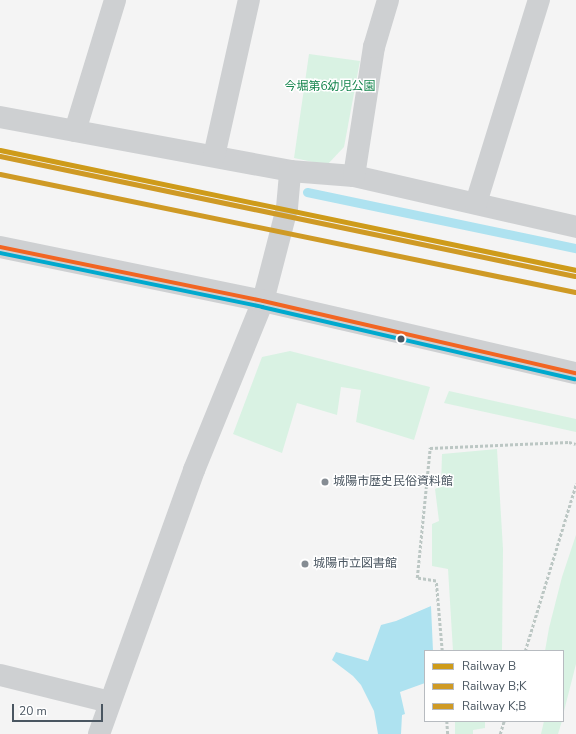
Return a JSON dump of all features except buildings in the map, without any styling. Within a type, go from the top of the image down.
[{"type":"street","points":[[74,131],[115,0]]},
{"type":"street","points":[[214,156],[249,0]]},
{"type":"street","points":[[354,176],[374,47],[388,0]]},
{"type":"street","points":[[476,203],[539,0]]},
{"type":"street","points":[[0,117],[290,171],[354,176],[576,227]]},
{"type":"street","points":[[99,734],[194,470],[263,301],[287,208],[290,171]]},
{"type":"street","points":[[0,247],[263,301],[576,374]]},
{"type":"street","points":[[0,675],[110,702]]},
{"type":"path","points":[[442,650],[436,581],[417,578],[430,448],[569,442],[576,444]]},
{"type":"path","points":[[526,650],[576,484]]},
{"type":"path","points":[[447,722],[448,734]]},
{"type":"path","points":[[500,734],[504,722]]},
{"type":"green space","name":"今堀第6幼児公園","points":[[309,54],[360,61],[344,147],[327,165],[294,158]]},
{"type":"green space","points":[[290,351],[430,387],[414,440],[356,422],[361,390],[341,387],[337,415],[297,403],[282,453],[233,434],[262,357]]},
{"type":"green space","points":[[449,391],[576,419],[576,432],[444,403]]},
{"type":"green space","points":[[497,449],[503,549],[502,650],[453,650],[448,569],[432,566],[432,524],[439,521],[435,489],[441,486],[442,454]]},
{"type":"green space","points":[[576,535],[576,664],[564,711],[564,650],[545,650],[549,628],[562,577]]},
{"type":"green space","points":[[455,722],[485,722],[485,728],[473,730],[473,734],[455,734]]},
{"type":"green space","points":[[544,722],[562,722],[558,734],[541,734]]},
{"type":"water","points":[[431,606],[433,650],[424,650],[424,683],[400,692],[405,714],[402,715],[401,734],[378,734],[374,711],[361,685],[353,676],[332,660],[336,652],[368,661],[381,625],[396,621]]},
{"type":"waterway","points":[[307,192],[576,248]]},
{"type":"rail line","name":"B","points":[[0,150],[576,270]]},
{"type":"rail line","name":"B;K","points":[[0,156],[575,276]]},
{"type":"rail line","name":"K;B","points":[[0,174],[575,292]]},
{"type":"transit line","points":[[0,247],[263,301],[576,373]]},
{"type":"transit line","points":[[0,253],[262,307],[575,379]]},
{"type":"place","name":"城陽市歴史民俗資料館","points":[[325,482]]},
{"type":"place","name":"城陽市立図書館","points":[[305,564]]}]
